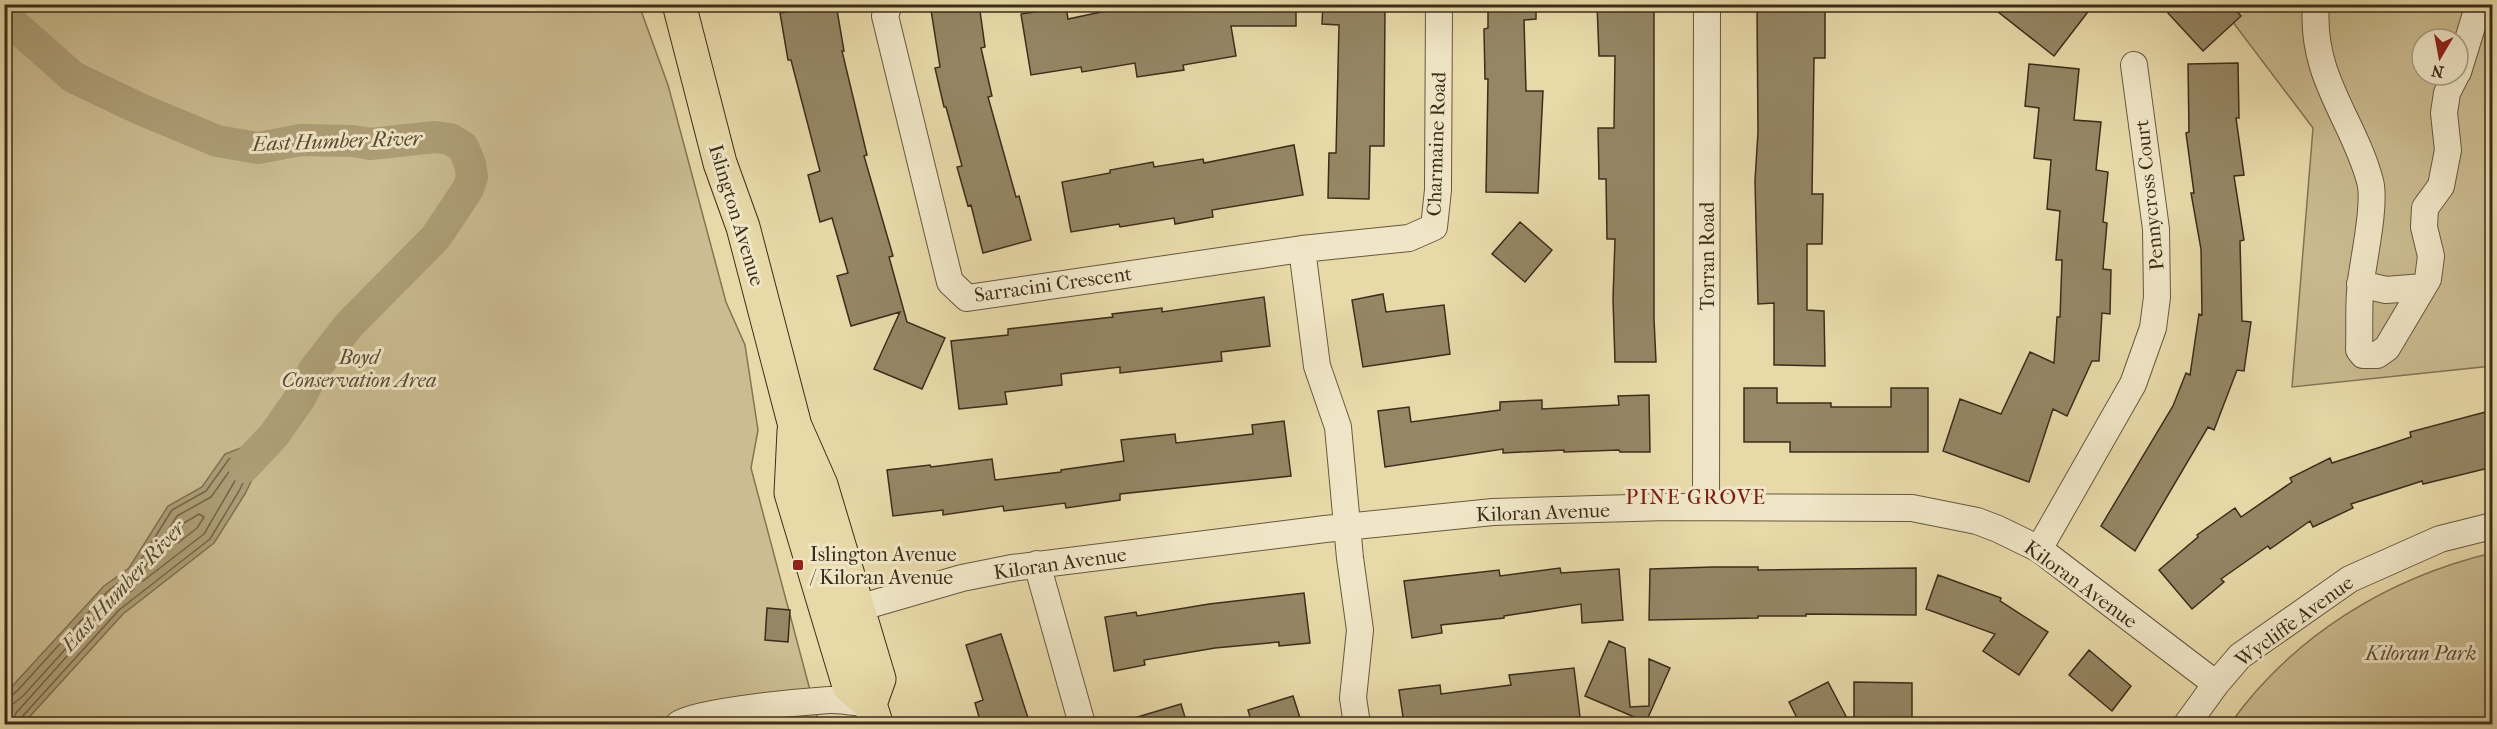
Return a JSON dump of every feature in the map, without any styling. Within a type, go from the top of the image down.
[{"type":"main road","name":"Islington Avenue","points":[[679,4],[720,163],[743,227],[795,426],[821,484],[879,679],[873,714]]},
{"type":"main road","name":"Islington Avenue","points":[[795,426],[791,493],[849,686],[873,714]]},
{"type":"street","name":"Sarracini Crescent","points":[[889,4],[885,16],[951,282],[967,298],[1302,249]]},
{"type":"street","name":"Charmaine Road","points":[[1302,249],[1409,238],[1434,226],[1438,190],[1439,4]]},
{"type":"street","name":"Torran Road","points":[[1706,507],[1707,4]]},
{"type":"street","points":[[2316,4],[2314,18],[2320,60],[2328,87],[2358,149],[2371,184],[2360,284],[2359,350],[2363,356],[2377,355],[2387,348],[2428,279],[2431,256],[2424,227],[2425,208],[2441,186],[2448,150],[2444,113],[2450,87]]},
{"type":"street","points":[[2470,34],[2480,4]]},
{"type":"street","name":"Pennycross Court","points":[[2038,549],[2133,384],[2153,328],[2157,297],[2156,230],[2134,65]]},
{"type":"street","points":[[1302,249],[1317,366],[1338,427],[1347,527],[1360,630],[1353,698],[1357,724]]},
{"type":"street","points":[[2360,284],[2386,290],[2423,287]]},
{"type":"street","name":"Kiloran Avenue","points":[[828,618],[962,578],[1036,564],[1347,527],[1493,512],[1873,506],[1912,508],[1977,521],[2038,549],[2216,684]]},
{"type":"street","name":"Wycliffe Avenue","points":[[2187,724],[2240,656],[2350,579],[2440,539],[2493,526]]},
{"type":"street","points":[[1036,564],[1082,724]]},
{"type":"street","points":[[679,724],[687,719],[729,712],[831,700],[873,714]]},
{"type":"green space","name":"Boyd Conservation Area","points":[[4,5],[639,5],[668,85],[726,302],[745,345],[758,430],[751,468],[819,724],[5,724]]},
{"type":"green space","points":[[2220,5],[2492,5],[2492,366],[2292,387],[2313,128]]},
{"type":"green space","name":"Kiloran Park","points":[[2492,553],[2492,724],[2230,724],[2255,692],[2283,664],[2345,615],[2416,578]]},
{"type":"water","points":[[274,435],[245,494],[214,543],[123,614],[23,724],[5,724],[5,694],[104,586],[129,568],[168,506],[202,487],[225,454]]},
{"type":"building","points":[[836,4],[844,51],[842,51],[867,155],[864,156],[893,256],[889,257],[907,322],[945,338],[922,389],[874,369],[900,312],[851,326],[837,276],[848,273],[832,218],[820,222],[808,175],[820,171],[791,60],[788,60],[780,13]]},
{"type":"building","points":[[979,4],[985,47],[981,48],[992,96],[988,97],[1016,197],[1019,196],[1031,240],[983,253],[971,205],[968,206],[957,167],[962,166],[935,68],[940,67],[931,10]]},
{"type":"building","points":[[1139,4],[1296,4],[1296,26],[1231,26],[1236,56],[1183,65],[1184,70],[1137,77],[1135,63],[1082,72],[1081,67],[1031,75],[1021,14],[1066,7],[1068,19]]},
{"type":"building","points":[[1323,4],[1385,4],[1384,146],[1370,146],[1369,199],[1328,198],[1329,153],[1336,153],[1339,25],[1322,24]]},
{"type":"building","points":[[1488,4],[1536,4],[1536,19],[1524,20],[1526,91],[1543,91],[1538,193],[1486,192],[1488,79],[1485,79],[1484,29],[1488,28]]},
{"type":"building","points":[[1597,4],[1654,4],[1656,362],[1615,362],[1613,299],[1615,239],[1607,239],[1606,179],[1599,179],[1598,128],[1614,128],[1615,56],[1599,56]]},
{"type":"building","points":[[1988,4],[2094,4],[2054,56]]},
{"type":"building","points":[[2177,4],[2230,4],[2241,16],[2203,51],[2168,13]]},
{"type":"building","points":[[1757,10],[1825,10],[1825,58],[1814,58],[1812,194],[1823,194],[1822,244],[1807,244],[1807,310],[1824,311],[1825,366],[1774,365],[1774,303],[1758,304],[1755,181],[1758,132]]},
{"type":"building","points":[[2238,63],[2239,118],[2236,118],[2244,175],[2234,176],[2244,240],[2240,241],[2242,321],[2251,322],[2244,371],[2237,370],[2214,430],[2208,427],[2135,551],[2101,526],[2173,406],[2186,373],[2190,375],[2199,314],[2202,315],[2201,249],[2191,193],[2194,193],[2186,133],[2189,132],[2188,64]]},
{"type":"building","points":[[2029,64],[2079,69],[2074,120],[2101,122],[2096,170],[2108,172],[2103,222],[2107,223],[2103,269],[2111,270],[2110,314],[2102,313],[2099,361],[2092,361],[2067,416],[2053,409],[2029,482],[1943,451],[1960,399],[2001,414],[2030,352],[2054,363],[2057,317],[2060,317],[2062,260],[2056,260],[2060,211],[2047,209],[2051,160],[2034,158],[2039,108],[2025,106]]},
{"type":"building","points":[[1294,145],[1303,195],[1212,210],[1213,217],[1175,224],[1174,218],[1071,232],[1062,182],[1153,162],[1154,167],[1203,159],[1204,163]]},
{"type":"building","points":[[1520,222],[1552,250],[1525,282],[1492,254]]},
{"type":"building","points":[[1383,294],[1386,312],[1444,305],[1450,354],[1363,367],[1352,300]]},
{"type":"building","points":[[1264,297],[1270,346],[1221,352],[1222,361],[1120,373],[1120,367],[1061,374],[1062,385],[1005,392],[1007,404],[959,409],[951,341],[1008,335],[1008,329],[1113,317],[1112,314],[1162,308],[1162,312]]},
{"type":"building","points":[[1744,388],[1777,388],[1777,403],[1831,403],[1831,407],[1891,407],[1891,388],[1928,388],[1928,452],[1790,452],[1790,442],[1744,442]]},
{"type":"building","points":[[1649,395],[1650,452],[1620,452],[1619,450],[1564,452],[1564,450],[1503,453],[1503,449],[1385,467],[1378,411],[1409,407],[1411,422],[1500,410],[1500,402],[1542,400],[1542,409],[1619,405],[1618,396]]},
{"type":"building","points":[[2493,410],[2493,467],[2423,484],[2422,481],[2351,504],[2353,508],[2313,527],[2310,521],[2270,549],[2268,546],[2221,579],[2224,582],[2192,609],[2159,570],[2198,537],[2197,535],[2235,508],[2241,517],[2292,482],[2290,478],[2330,458],[2332,463],[2411,437],[2410,432]]},
{"type":"building","points":[[1284,421],[1291,476],[1120,494],[1120,500],[1066,508],[1065,503],[1004,511],[1003,506],[943,515],[943,510],[893,516],[887,470],[992,459],[995,480],[1061,472],[1061,470],[1124,461],[1121,440],[1175,434],[1176,443],[1253,434],[1252,425]]},
{"type":"building","points":[[1758,567],[1758,570],[1916,568],[1916,615],[1806,614],[1806,616],[1758,616],[1758,618],[1649,620],[1650,569]]},
{"type":"building","points":[[1560,568],[1561,573],[1619,569],[1623,620],[1582,623],[1581,604],[1504,616],[1504,618],[1441,625],[1442,633],[1412,638],[1404,581],[1499,570],[1500,576]]},
{"type":"building","points":[[1938,575],[2001,598],[2000,601],[2048,632],[2019,675],[1983,651],[1995,634],[1926,609]]},
{"type":"building","points":[[1304,593],[1310,643],[1279,646],[1279,642],[1215,648],[1144,660],[1145,665],[1114,671],[1105,617],[1136,612],[1137,616],[1209,604]]},
{"type":"building","points":[[767,608],[790,610],[788,642],[765,640]]},
{"type":"building","points":[[1001,634],[1030,724],[981,724],[975,703],[983,700],[966,645]]},
{"type":"building","points":[[1609,641],[1625,648],[1630,707],[1649,706],[1649,659],[1670,668],[1646,722],[1585,696]]},
{"type":"building","points":[[2089,650],[2131,686],[2112,711],[2069,675]]},
{"type":"building","points":[[1574,668],[1580,717],[1515,724],[1404,724],[1399,690],[1440,685],[1441,694],[1511,685],[1509,675]]},
{"type":"building","points":[[1828,682],[1850,724],[1800,724],[1789,702]]},
{"type":"building","points":[[1854,682],[1912,683],[1912,724],[1854,724]]},
{"type":"building","points":[[1293,696],[1302,724],[1252,724],[1248,710]]},
{"type":"building","points":[[1181,704],[1187,724],[1125,724],[1124,721]]},
{"type":"waterway","name":"East Humber River","points":[[4,12],[12,23],[73,77],[140,109],[217,141],[258,148],[301,140],[353,141],[370,144],[435,137],[450,139],[463,147],[470,164],[472,177],[468,189],[436,237],[349,325],[314,370],[300,398],[274,435],[244,467]]},
{"type":"place","name":"Islington Avenue / Kiloran Avenue","points":[[798,565]]},
{"type":"district","name":"PINE GROVE","points":[[1696,497]]}]
